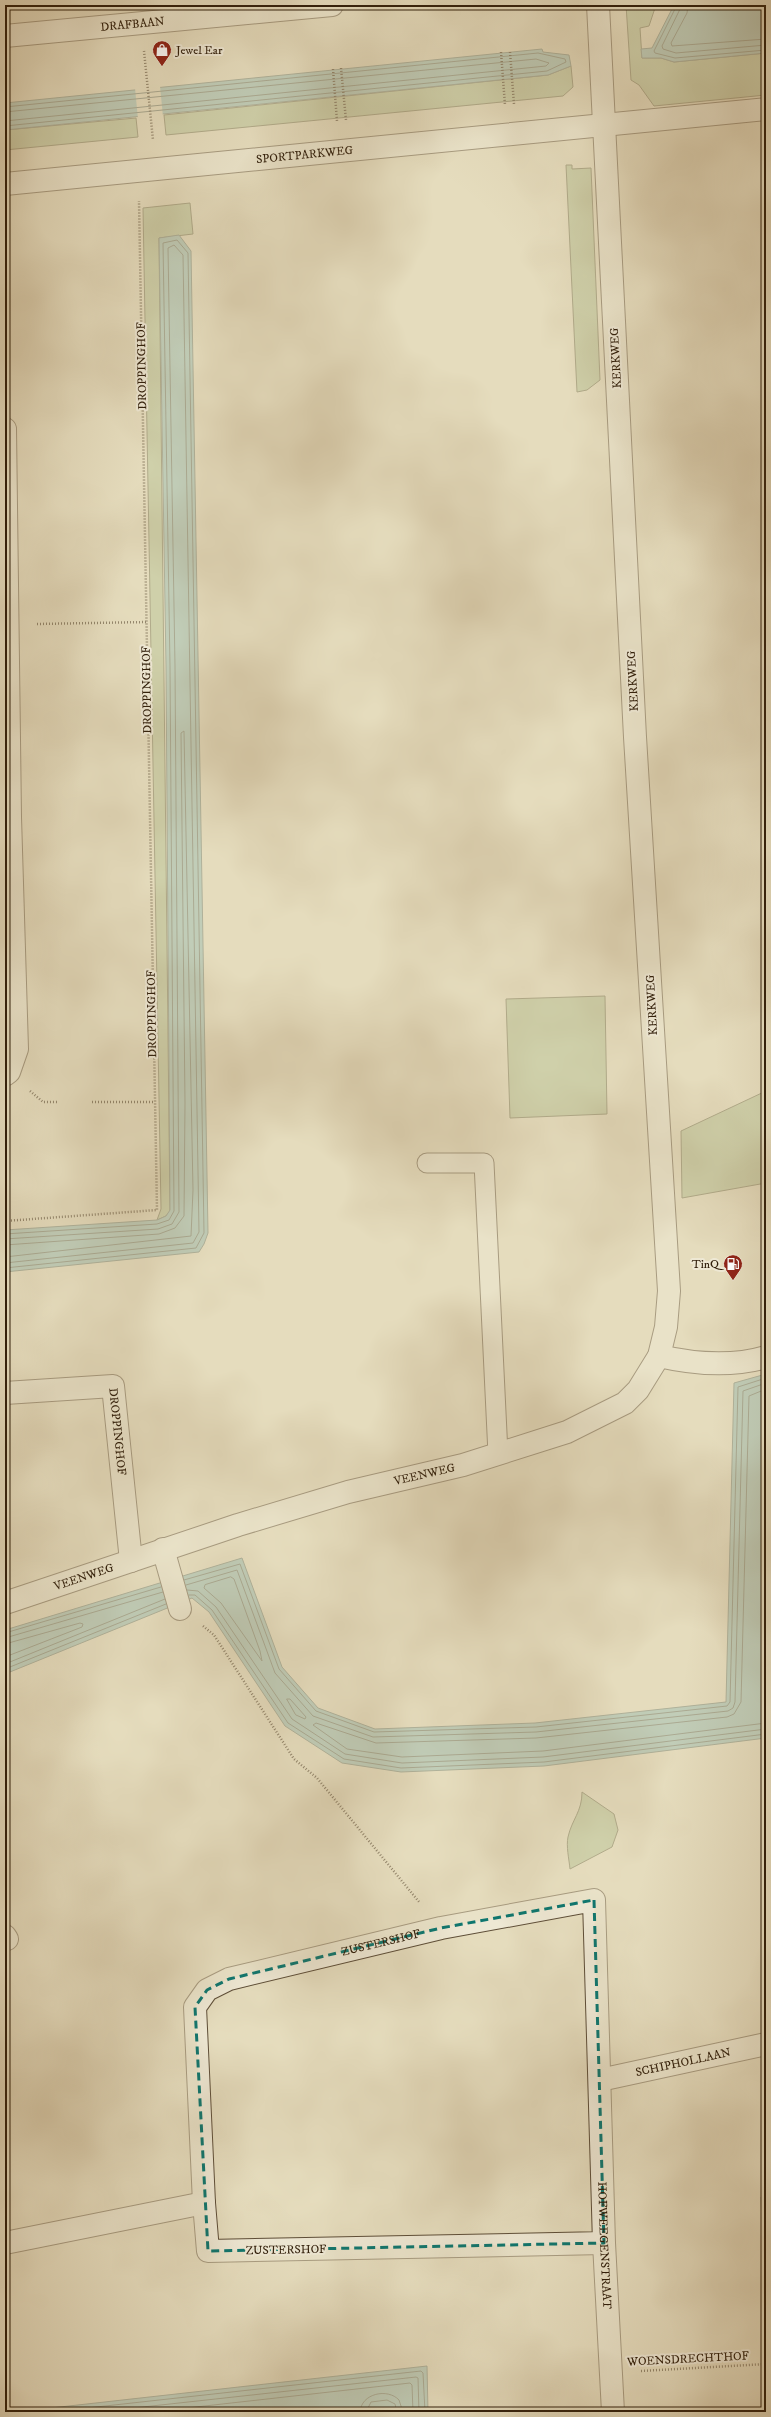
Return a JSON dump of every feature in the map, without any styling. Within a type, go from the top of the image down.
[{"type":"street","name":"DRAFBAAN","points":[[5,36],[332,5]]},
{"type":"street","name":"KERKWEG","points":[[598,5],[635,736],[669,1292],[666,1327],[659,1356]]},
{"type":"street","name":"SPORTPARKWEG","points":[[5,184],[766,109]]},
{"type":"street","points":[[5,429],[7,817],[17,1049],[9,1072],[5,1075]]},
{"type":"street","points":[[659,1356],[701,1362],[748,1362],[766,1357]]},
{"type":"street","name":"VEENWEG","points":[[5,1603],[163,1549],[348,1492],[464,1464],[568,1432],[625,1403],[638,1390],[659,1356]]},
{"type":"street","name":"DROPPINGHOF","points":[[5,1392],[113,1386],[131,1561]]},
{"type":"street","points":[[163,1549],[180,1609]]},
{"type":"street","name":"ZUSTERSHOF","points":[[600,2080],[594,1900],[441,1928],[229,1979],[207,1990],[196,2007],[204,2203],[208,2251],[604,2243]]},
{"type":"street","name":"SCHIPHOLLAAN","points":[[600,2080],[766,2044]]},
{"type":"street","name":"HOFWEEGENSTRAAT","points":[[600,2080],[604,2243],[613,2412]]},
{"type":"street","points":[[5,2243],[204,2203]]},
{"type":"lane","points":[[428,1163],[484,1163],[498,1454]]},
{"type":"path","points":[[501,52],[504,84]]},
{"type":"path","points":[[510,52],[513,83]]},
{"type":"path","points":[[341,68],[344,100]]},
{"type":"path","points":[[333,69],[336,100]]},
{"type":"path","points":[[147,84],[152,129]]},
{"type":"path","name":"DROPPINGHOF","points":[[5,1221],[157,1210],[153,1102],[138,170]]},
{"type":"path","points":[[6,624],[146,622]]},
{"type":"path","points":[[92,1102],[153,1102]]},
{"type":"path","points":[[180,1609],[214,1635],[294,1759],[317,1778],[441,1928]]},
{"type":"path","name":"WOENSDRECHTHOF","points":[[611,2372],[766,2364]]},
{"type":"highlighted area","points":[[594,1900],[604,2243],[208,2251],[195,2007],[207,1990],[229,1979],[441,1928]]},
{"type":"green space","points":[[626,5],[656,5],[649,26],[640,28],[642,58],[661,58],[674,62],[766,53],[766,95],[654,106],[639,85],[631,80]]},
{"type":"green space","points":[[571,66],[573,87],[563,96],[166,135],[164,115],[548,75]]},
{"type":"green space","points":[[136,118],[138,137],[5,150],[5,130]]},
{"type":"green space","points":[[566,165],[572,165],[572,169],[591,168],[600,380],[587,390],[577,392]]},
{"type":"green space","points":[[190,203],[193,234],[159,238],[170,1211],[166,1216],[157,1220],[161,1209],[143,208]]},
{"type":"green space","points":[[605,996],[607,1114],[510,1118],[506,999]]},
{"type":"green space","points":[[766,1091],[766,1183],[682,1198],[681,1131]]},
{"type":"green space","points":[[582,1792],[614,1814],[618,1830],[612,1847],[570,1869],[567,1841],[579,1810]]},
{"type":"water","points":[[674,5],[766,5],[766,53],[674,62],[661,58],[642,58],[641,49],[652,48]]},
{"type":"water","points":[[542,49],[543,52],[569,55],[571,66],[548,75],[5,130],[5,103]]},
{"type":"water","points":[[179,235],[191,251],[208,1233],[199,1252],[5,1272],[5,1230],[157,1220],[166,1216],[170,1210],[166,666],[159,238]]},
{"type":"water","points":[[766,1374],[766,1738],[544,1766],[401,1772],[342,1763],[285,1726],[209,1612],[192,1598],[5,1674],[5,1630],[242,1558],[282,1667],[318,1708],[375,1729],[535,1723],[726,1702],[734,1383]]},
{"type":"water","points":[[766,2196],[766,2336],[761,2197]]},
{"type":"water","points":[[427,2366],[428,2412],[388,2412],[388,2409],[357,2412],[15,2412]]},
{"type":"pier","points":[[160,86],[163,117],[138,119],[135,88]]},
{"type":"place","name":"Jewel Ear","points":[[162,67]]},
{"type":"place","name":"TinQ","points":[[733,1281]]}]
